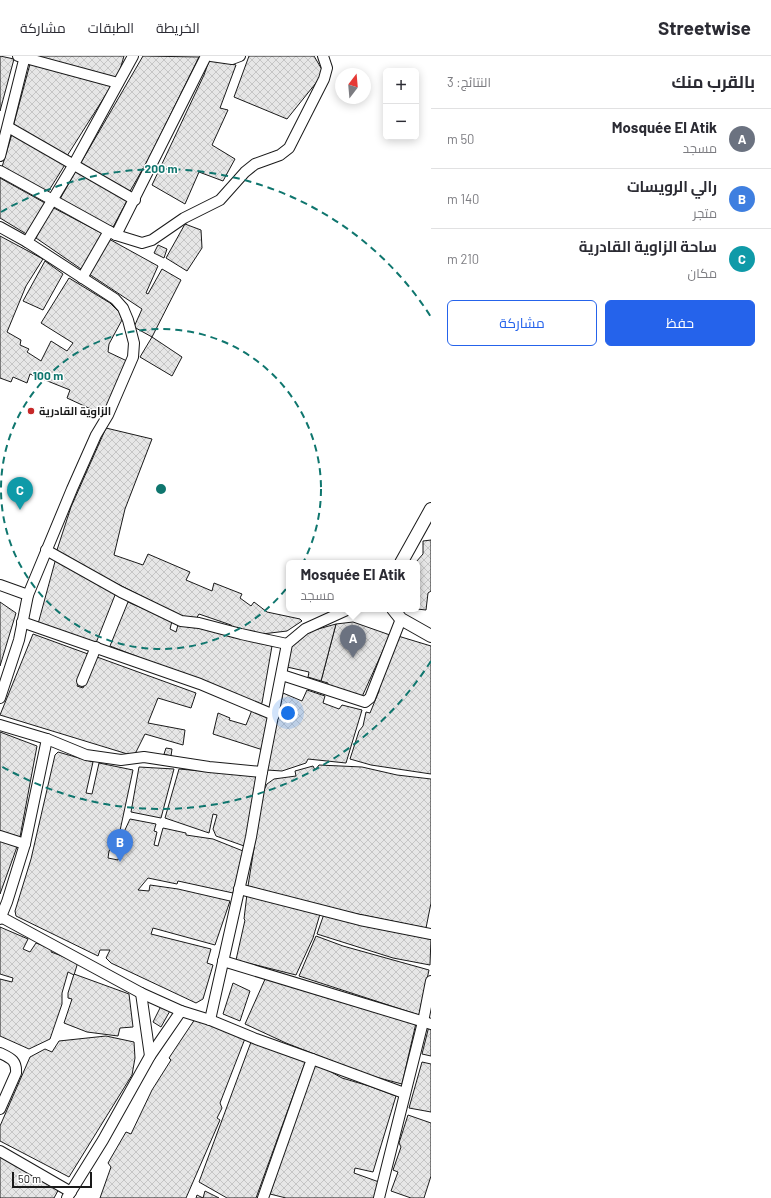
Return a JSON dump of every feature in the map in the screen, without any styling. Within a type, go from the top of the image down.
[{"type":"street","points":[[27,242],[52,198],[74,164],[133,56]]},
{"type":"street","points":[[82,278],[135,200],[206,56]]},
{"type":"street","points":[[211,56],[232,59],[240,56]]},
{"type":"street","points":[[0,171],[52,198],[113,233],[134,242],[142,243],[152,240],[184,218],[220,200],[238,178],[254,164],[285,152],[289,148],[324,79],[327,68],[323,56]]},
{"type":"street","points":[[0,156],[6,123],[23,57],[118,84]]},
{"type":"street","points":[[6,123],[135,200]]},
{"type":"street","points":[[0,227],[27,242],[115,299],[123,308],[132,331],[134,350],[111,408],[90,449],[28,595],[19,640],[0,698]]},
{"type":"street","points":[[403,560],[431,509]]},
{"type":"street","points":[[46,550],[121,592],[181,622],[199,623],[288,644]]},
{"type":"street","points":[[0,585],[28,595]]},
{"type":"street","points":[[210,1020],[251,837],[262,772],[288,644],[294,636],[305,629],[342,612]]},
{"type":"street","points":[[395,612],[401,620],[431,636]]},
{"type":"street","points":[[282,675],[365,702],[370,698],[401,620]]},
{"type":"street","points":[[22,622],[200,684],[274,715]]},
{"type":"street","points":[[82,681],[96,647]]},
{"type":"street","points":[[0,725],[47,739],[86,755],[121,760],[144,757],[209,768],[262,772]]},
{"type":"street","points":[[47,739],[25,844],[1,918],[141,993],[181,1011],[210,1020],[256,1039],[404,1093]]},
{"type":"street","points":[[0,836],[25,844]]},
{"type":"street","points":[[239,889],[360,920],[431,934]]},
{"type":"street","points":[[223,961],[336,994],[427,1023]]},
{"type":"street","points":[[379,1198],[404,1093],[427,1023],[431,981]]},
{"type":"street","points":[[141,993],[150,1056]]},
{"type":"street","points":[[0,1151],[69,1195],[103,1140],[150,1056],[181,1011]]},
{"type":"street","points":[[0,1053],[12,1060],[16,1067],[16,1073],[0,1109]]},
{"type":"street","points":[[263,1198],[312,1059]]},
{"type":"building","points":[[0,56],[14,59],[0,111]]},
{"type":"building","points":[[31,56],[124,56],[117,80]]},
{"type":"building","points":[[143,56],[199,57],[149,158],[129,193],[79,166]]},
{"type":"building","points":[[249,56],[314,56],[324,73],[287,119],[234,97]]},
{"type":"building","points":[[210,58],[236,65],[220,108],[228,110],[212,145],[235,159],[223,181],[199,172],[185,204],[152,185],[204,75]]},
{"type":"building","points":[[30,64],[112,85],[67,156],[13,127]]},
{"type":"building","points":[[12,134],[66,163],[48,192],[2,167]]},
{"type":"building","points":[[77,169],[128,199],[112,229],[60,199]]},
{"type":"building","points":[[0,178],[45,203],[28,235],[0,218]]},
{"type":"building","points":[[52,207],[105,235],[84,271],[36,238]]},
{"type":"building","points":[[185,224],[201,230],[202,248],[187,271],[166,258]]},
{"type":"building","points":[[0,236],[43,259],[26,286],[7,332],[21,340],[20,345],[29,349],[27,352],[41,361],[51,341],[67,351],[73,343],[41,323],[69,278],[110,303],[119,312],[122,320],[109,344],[108,352],[127,361],[106,416],[67,398],[70,390],[30,374],[27,383],[13,377],[11,382],[0,378]]},
{"type":"building","points":[[109,239],[158,266],[146,293],[148,294],[162,269],[181,280],[152,337],[134,327],[142,309],[89,274]]},
{"type":"building","points":[[158,245],[167,249],[164,258],[154,253]]},
{"type":"building","points":[[45,261],[63,274],[43,310],[23,301]]},
{"type":"building","points":[[152,337],[182,357],[172,376],[140,357]]},
{"type":"building","points":[[106,428],[152,439],[125,509],[114,555],[143,565],[148,554],[190,572],[186,580],[212,591],[214,583],[242,594],[240,598],[251,606],[254,602],[267,612],[300,619],[302,621],[287,631],[262,634],[234,629],[231,625],[199,614],[196,619],[181,616],[56,553],[71,507]]},
{"type":"building","points":[[431,540],[431,591],[428,593],[426,610],[420,609],[420,560],[418,560],[423,554],[423,541]]},
{"type":"building","points":[[56,558],[117,590],[96,643],[38,624]]},
{"type":"building","points":[[0,602],[16,613],[0,666]]},
{"type":"building","points":[[128,602],[172,621],[170,629],[176,632],[178,625],[195,628],[197,624],[225,633],[229,636],[272,646],[262,703],[260,704],[110,646]]},
{"type":"building","points":[[353,622],[390,635],[361,699],[327,687],[328,683],[321,681],[336,624]]},
{"type":"building","points":[[336,624],[321,681],[308,677],[309,672],[287,667],[292,643],[311,631]]},
{"type":"building","points":[[33,634],[88,654],[77,686],[83,688],[97,657],[196,693],[191,708],[158,698],[148,723],[185,730],[183,745],[145,734],[134,756],[0,715]]},
{"type":"building","points":[[398,636],[431,646],[431,774],[371,765],[350,759],[359,731],[363,726],[366,712],[370,713],[379,691],[379,679]]},
{"type":"building","points":[[307,690],[325,696],[323,703],[339,709],[342,705],[362,710],[346,763],[308,759],[306,763],[282,771],[267,770],[283,693],[302,701]]},
{"type":"building","points":[[252,710],[272,717],[263,750],[213,734],[218,713],[230,718],[229,720],[246,725]]},
{"type":"building","points":[[0,732],[37,746],[20,837],[0,831]]},
{"type":"building","points":[[166,748],[172,749],[171,756],[164,754]]},
{"type":"building","points":[[58,752],[93,762],[86,793],[92,794],[99,763],[133,770],[118,840],[109,851],[108,858],[118,860],[124,832],[130,819],[156,824],[154,831],[157,832],[154,845],[158,846],[163,828],[186,833],[186,835],[213,839],[243,851],[233,893],[178,881],[177,884],[148,878],[138,890],[149,891],[150,885],[178,889],[230,901],[215,945],[153,928],[151,934],[211,949],[207,963],[213,965],[203,999],[196,1003],[111,963],[106,958],[110,950],[100,950],[98,956],[16,916],[15,911],[31,859],[55,755]]},
{"type":"building","points":[[319,765],[362,767],[397,775],[431,779],[431,903],[426,928],[328,908],[248,886],[263,792],[267,784],[274,779],[296,776],[295,771],[313,766],[315,770]]},
{"type":"building","points":[[139,767],[174,769],[161,818],[131,812]]},
{"type":"building","points":[[179,769],[259,776],[247,847],[216,836],[213,829],[217,815],[213,814],[209,833],[165,818]]},
{"type":"building","points":[[0,839],[18,844],[0,894]]},
{"type":"building","points":[[247,894],[320,914],[313,938],[296,975],[236,960],[245,920]]},
{"type":"building","points":[[324,914],[431,937],[430,965],[393,958],[317,934]]},
{"type":"building","points":[[0,927],[28,939],[23,949],[30,952],[36,943],[52,949],[51,952],[78,962],[74,975],[68,972],[62,993],[62,1004],[50,1039],[29,1049],[0,1036],[0,979],[12,982],[13,978],[0,974]]},
{"type":"building","points":[[316,936],[343,946],[429,970],[419,1015],[299,976]]},
{"type":"building","points":[[74,974],[129,994],[133,1027],[120,1028],[118,1036],[87,1032],[64,1023],[72,999],[68,998],[68,993]]},
{"type":"building","points":[[266,977],[416,1023],[402,1084],[368,1075],[286,1043],[245,1024]]},
{"type":"building","points":[[233,983],[250,991],[240,1021],[223,1014]]},
{"type":"building","points":[[162,1004],[171,1009],[161,1027],[153,1022]]},
{"type":"building","points":[[197,1016],[246,1036],[220,1103],[222,1108],[217,1118],[220,1120],[186,1198],[100,1198],[111,1167],[108,1163],[126,1132],[131,1134],[152,1090],[171,1060],[169,1058]]},
{"type":"building","points":[[429,1026],[431,1026],[431,1056],[422,1054]]},
{"type":"building","points":[[106,1036],[134,1042],[135,1058],[132,1075],[69,1177],[0,1141],[0,1126],[30,1057],[45,1049],[52,1052],[59,1041]]},
{"type":"building","points":[[251,1042],[306,1060],[256,1198],[227,1198],[199,1182]]},
{"type":"building","points":[[422,1062],[431,1064],[431,1112],[409,1108]]},
{"type":"building","points":[[315,1063],[342,1078],[396,1096],[373,1172],[355,1168],[354,1173],[379,1182],[375,1198],[286,1198],[270,1194]]},
{"type":"building","points":[[408,1115],[431,1123],[431,1176],[424,1198],[411,1198],[391,1191],[398,1172],[393,1170],[401,1147],[399,1143]]},
{"type":"building","points":[[0,1155],[60,1187],[54,1198],[0,1198]]},
{"type":"building","points":[[205,1191],[219,1198],[203,1198]]},
{"type":"building","points":[[197,1195],[203,1198],[196,1198]]},
{"type":"place","name":"الزاوية القادرية","points":[[31,411]]},
{"type":"place","name":"ساحة الزاوية القادرية","points":[[20,510]]},
{"type":"place","name":"Mosquée El Atik","points":[[353,658]]},
{"type":"place","name":"رالي الرويسات","points":[[120,862]]}]
